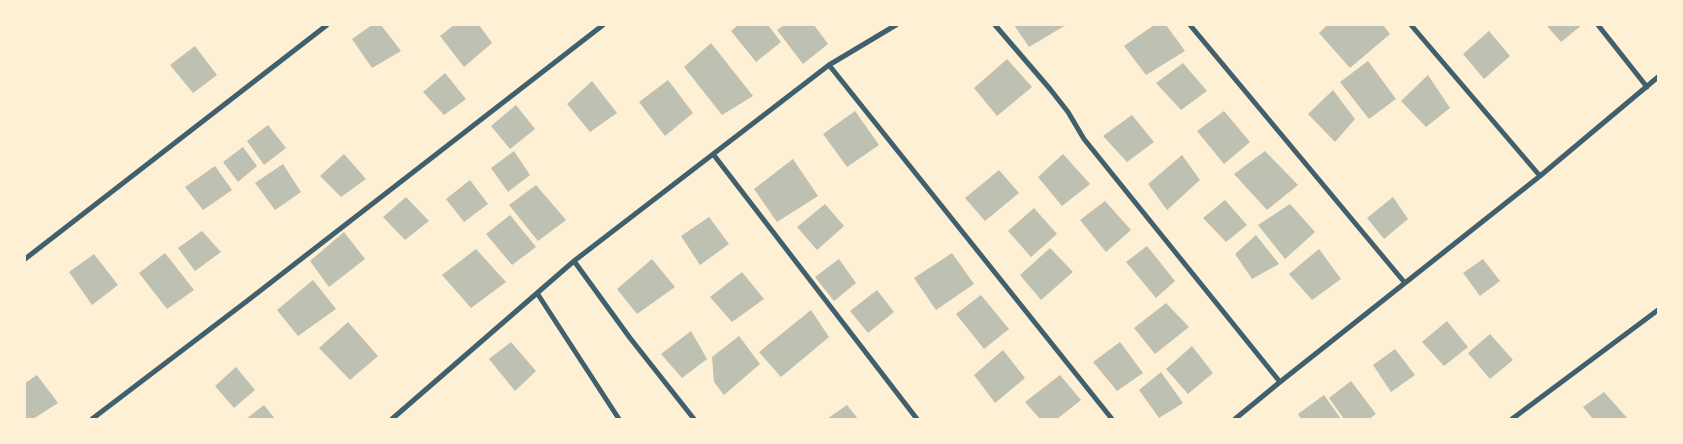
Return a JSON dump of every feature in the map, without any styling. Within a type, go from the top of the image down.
[{"type":"street","points":[[25,259],[327,25]]},
{"type":"street","points":[[92,419],[604,25]]},
{"type":"street","points":[[392,419],[574,261],[829,65],[896,25]]},
{"type":"street","points":[[995,25],[1050,89],[1068,112],[1084,139],[1280,382]]},
{"type":"street","points":[[1190,25],[1405,282]]},
{"type":"street","points":[[1411,25],[1540,176]]},
{"type":"street","points":[[1598,25],[1647,87]]},
{"type":"street","points":[[829,65],[1112,419]]},
{"type":"street","points":[[1235,419],[1540,176],[1658,77]]},
{"type":"street","points":[[713,154],[917,419]]},
{"type":"street","points":[[574,261],[630,338],[694,419]]},
{"type":"street","points":[[537,293],[620,419]]},
{"type":"street","points":[[1512,419],[1658,310]]},
{"type":"building","points":[[372,25],[381,25],[401,51],[372,68],[352,39]]},
{"type":"building","points":[[454,25],[479,25],[492,43],[464,67],[440,36]]},
{"type":"building","points":[[738,25],[768,25],[781,42],[756,62],[731,31]]},
{"type":"building","points":[[784,25],[814,25],[828,44],[803,64],[777,30]]},
{"type":"building","points":[[1014,25],[1066,25],[1029,47]]},
{"type":"building","points":[[1154,25],[1166,25],[1185,51],[1146,75],[1124,46]]},
{"type":"building","points":[[1327,25],[1383,25],[1390,34],[1350,68],[1319,33]]},
{"type":"building","points":[[1546,25],[1582,25],[1561,42]]},
{"type":"building","points":[[1489,31],[1510,56],[1484,79],[1463,54]]},
{"type":"building","points":[[711,43],[753,96],[722,115],[684,67]]},
{"type":"building","points":[[195,46],[217,75],[193,93],[170,65]]},
{"type":"building","points":[[1007,59],[1032,87],[997,116],[974,88]]},
{"type":"building","points":[[1368,61],[1396,99],[1369,119],[1340,82]]},
{"type":"building","points":[[1183,63],[1207,91],[1181,110],[1156,83]]},
{"type":"building","points":[[445,73],[466,99],[444,115],[423,92]]},
{"type":"building","points":[[1428,75],[1450,108],[1426,127],[1401,101]]},
{"type":"building","points":[[668,80],[693,113],[665,136],[639,102]]},
{"type":"building","points":[[592,81],[617,113],[590,132],[567,104]]},
{"type":"building","points":[[1333,90],[1355,119],[1335,142],[1308,114]]},
{"type":"building","points":[[516,105],[535,129],[510,149],[491,126]]},
{"type":"building","points":[[855,111],[879,145],[847,167],[823,134]]},
{"type":"building","points":[[1224,111],[1250,142],[1224,164],[1197,131]]},
{"type":"building","points":[[1132,115],[1154,142],[1127,162],[1103,136]]},
{"type":"building","points":[[268,125],[286,148],[264,165],[247,141]]},
{"type":"building","points":[[243,147],[257,166],[238,182],[223,162]]},
{"type":"building","points":[[514,151],[530,175],[508,192],[491,168]]},
{"type":"building","points":[[1265,151],[1298,185],[1267,210],[1234,174]]},
{"type":"building","points":[[344,154],[366,179],[341,197],[320,176]]},
{"type":"building","points":[[1063,154],[1090,184],[1062,206],[1038,177]]},
{"type":"building","points":[[1182,155],[1200,180],[1167,210],[1148,184]]},
{"type":"building","points":[[793,159],[818,196],[777,222],[754,189]]},
{"type":"building","points":[[283,164],[301,192],[275,210],[255,183]]},
{"type":"building","points":[[215,166],[232,190],[203,210],[185,187]]},
{"type":"building","points":[[999,170],[1019,193],[985,221],[965,198]]},
{"type":"building","points":[[470,180],[488,204],[464,222],[446,199]]},
{"type":"building","points":[[536,185],[566,220],[538,241],[509,205]]},
{"type":"building","points":[[406,197],[429,221],[405,240],[383,217]]},
{"type":"building","points":[[1393,197],[1408,219],[1384,239],[1367,218]]},
{"type":"building","points":[[1225,200],[1247,225],[1226,242],[1203,218]]},
{"type":"building","points":[[1105,201],[1131,230],[1106,252],[1080,220]]},
{"type":"building","points":[[825,204],[844,226],[817,250],[797,227]]},
{"type":"building","points":[[1290,204],[1315,232],[1285,259],[1258,225]]},
{"type":"building","points":[[1034,208],[1057,234],[1031,257],[1008,231]]},
{"type":"building","points":[[510,215],[536,247],[512,265],[486,234]]},
{"type":"building","points":[[709,217],[729,244],[700,265],[681,236]]},
{"type":"building","points":[[202,231],[221,252],[195,271],[178,248]]},
{"type":"building","points":[[344,232],[365,259],[329,287],[310,261]]},
{"type":"building","points":[[1256,235],[1279,264],[1252,279],[1235,254]]},
{"type":"building","points":[[1147,246],[1175,281],[1156,298],[1126,262]]},
{"type":"building","points":[[1050,248],[1073,272],[1041,300],[1020,275]]},
{"type":"building","points":[[476,249],[506,282],[471,308],[442,275]]},
{"type":"building","points":[[1319,249],[1341,279],[1312,300],[1289,274]]},
{"type":"building","points":[[165,253],[194,290],[167,309],[139,273]]},
{"type":"building","points":[[952,253],[974,284],[936,310],[914,278]]},
{"type":"building","points":[[94,254],[118,285],[92,305],[69,272]]},
{"type":"building","points":[[652,259],[675,287],[637,314],[617,289]]},
{"type":"building","points":[[839,259],[856,283],[834,301],[815,277]]},
{"type":"building","points":[[1483,259],[1500,281],[1480,296],[1463,273]]},
{"type":"building","points":[[742,272],[764,299],[732,322],[710,297]]},
{"type":"building","points":[[313,280],[336,309],[298,336],[277,310]]},
{"type":"building","points":[[877,290],[894,312],[868,333],[850,311]]},
{"type":"building","points":[[981,295],[1009,329],[984,349],[956,314]]},
{"type":"building","points":[[1166,303],[1189,327],[1155,354],[1134,328]]},
{"type":"building","points":[[811,310],[829,337],[781,377],[759,352]]},
{"type":"building","points":[[1447,321],[1468,347],[1444,366],[1422,342]]},
{"type":"building","points":[[348,322],[378,356],[350,380],[319,348]]},
{"type":"building","points":[[691,331],[707,359],[682,378],[661,354]]},
{"type":"building","points":[[1490,334],[1513,360],[1490,379],[1468,353]]},
{"type":"building","points":[[739,336],[760,364],[724,395],[714,382],[712,357]]},
{"type":"building","points":[[511,342],[536,371],[515,391],[489,359]]},
{"type":"building","points":[[1120,342],[1143,373],[1117,391],[1093,362]]},
{"type":"building","points":[[1192,346],[1213,373],[1188,394],[1166,369]]},
{"type":"building","points":[[1395,349],[1415,375],[1391,392],[1373,365]]},
{"type":"building","points":[[1003,350],[1025,378],[995,403],[974,375]]},
{"type":"building","points":[[236,367],[255,390],[234,408],[215,386]]},
{"type":"building","points":[[1161,372],[1183,403],[1159,418],[1139,390]]},
{"type":"building","points":[[37,375],[58,403],[33,419],[25,419],[25,383]]},
{"type":"building","points":[[1060,375],[1081,400],[1057,419],[1040,419],[1025,402]]},
{"type":"building","points":[[1351,381],[1376,414],[1369,419],[1344,419],[1329,398]]},
{"type":"building","points":[[1604,392],[1628,419],[1593,419],[1583,407]]},
{"type":"building","points":[[1324,395],[1341,419],[1301,419],[1298,414]]},
{"type":"building","points":[[264,405],[275,419],[246,419]]},
{"type":"building","points":[[847,405],[858,419],[827,419]]}]
